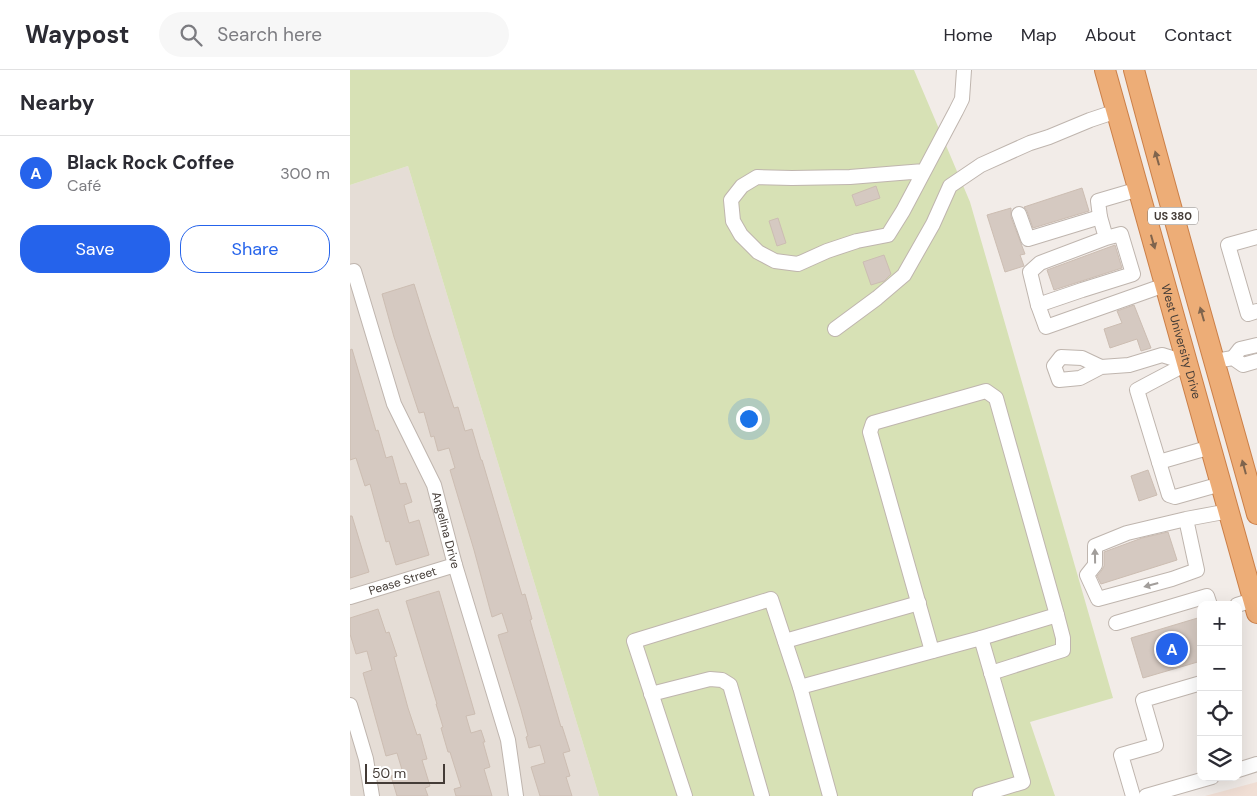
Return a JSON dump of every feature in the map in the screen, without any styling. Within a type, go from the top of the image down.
[{"type":"highway","name":"West University Drive","points":[[1105,70],[1229,511],[1249,606]]},
{"type":"highway","name":"US 380","points":[[1134,70],[1181,242],[1224,360],[1257,514]]},
{"type":"highway","points":[[1188,363],[1224,360]]},
{"type":"highway","points":[[1229,511],[1257,570]]},
{"type":"street","points":[[924,172],[792,178],[757,177],[742,186],[731,200],[733,221],[741,235],[758,252],[774,261],[798,264],[827,251],[857,241],[888,235],[903,211],[924,172],[962,99],[964,70]]},
{"type":"street","points":[[835,329],[904,275],[933,224],[950,186],[981,165],[1090,120],[1117,111]]},
{"type":"street","points":[[1106,238],[1098,201],[1138,189]]},
{"type":"street","points":[[1019,214],[1028,239],[1100,217]]},
{"type":"street","points":[[1139,294],[1121,234],[1040,263],[1030,272],[1038,305],[1046,327],[1165,285]]},
{"type":"street","points":[[1257,237],[1228,245],[1248,314],[1257,311]]},
{"type":"street","name":"Angelina Drive","points":[[352,271],[394,404],[434,485],[455,565],[508,740],[516,796]]},
{"type":"street","points":[[1038,305],[1133,274]]},
{"type":"street","points":[[1224,360],[1240,349],[1257,345]]},
{"type":"street","points":[[1101,368],[1129,365],[1162,355],[1188,363]]},
{"type":"street","points":[[1224,360],[1243,365],[1257,361]]},
{"type":"street","points":[[1188,363],[1137,390],[1169,495],[1175,497],[1221,484]]},
{"type":"street","points":[[932,651],[870,432],[873,423],[986,391],[996,398],[1064,638],[1063,650],[991,673]]},
{"type":"street","points":[[1159,462],[1211,447]]},
{"type":"street","points":[[1186,518],[1197,570],[1172,579],[1098,599],[1087,575],[1095,565],[1095,546],[1127,533],[1186,518],[1229,511]]},
{"type":"street","name":"Pease Street","points":[[350,597],[455,565]]},
{"type":"street","points":[[1116,623],[1207,596],[1209,601]]},
{"type":"street","points":[[685,796],[634,641],[771,599],[800,688],[830,796]]},
{"type":"street","points":[[785,641],[919,603]]},
{"type":"street","points":[[800,688],[1057,615]]},
{"type":"street","points":[[978,796],[1023,782],[980,638]]},
{"type":"street","points":[[651,694],[710,679],[722,680],[730,686],[762,796]]},
{"type":"street","points":[[1134,796],[1121,755],[1156,745],[1143,700],[1197,683]]},
{"type":"street","points":[[350,704],[366,759],[372,796]]},
{"type":"street","points":[[1242,769],[1257,764]]},
{"type":"street","points":[[1146,796],[1198,781]]},
{"type":"shaded area","points":[[408,166],[599,796],[351,796],[350,794],[350,185]]},
{"type":"shaded area","points":[[1257,782],[1257,796],[1205,796]]},
{"type":"green space","points":[[350,70],[914,70],[970,202],[1113,698],[1030,722],[1055,796],[599,796],[408,166],[350,185]]},
{"type":"building","points":[[876,186],[880,198],[856,206],[852,195]]},
{"type":"building","points":[[1082,188],[1089,211],[1033,228],[1024,207]]},
{"type":"building","points":[[1011,208],[1011,217],[1025,254],[1020,255],[1024,266],[1005,272],[987,215]]},
{"type":"building","points":[[778,218],[786,243],[777,246],[769,221]]},
{"type":"building","points":[[1115,245],[1122,268],[1054,290],[1047,270]]},
{"type":"building","points":[[884,255],[891,274],[884,281],[871,285],[863,262]]},
{"type":"building","points":[[414,284],[454,408],[458,407],[465,431],[472,429],[522,595],[525,594],[532,619],[530,620],[561,727],[570,751],[563,753],[570,776],[566,777],[572,796],[540,796],[531,767],[545,763],[540,745],[529,748],[521,710],[498,635],[508,632],[502,613],[492,617],[450,470],[455,468],[449,448],[438,451],[434,436],[431,437],[424,412],[419,413],[394,337],[382,294]]},
{"type":"building","points":[[1134,305],[1151,348],[1141,351],[1137,339],[1110,348],[1104,329],[1122,323],[1117,311]]},
{"type":"building","points":[[352,349],[376,431],[378,430],[386,458],[392,456],[400,484],[406,483],[412,502],[404,505],[409,523],[419,520],[429,555],[396,565],[389,541],[386,542],[370,484],[365,486],[356,458],[350,460],[350,350]]},
{"type":"building","points":[[1148,470],[1157,495],[1139,501],[1131,476]]},
{"type":"building","points":[[350,516],[352,516],[369,572],[350,578]]},
{"type":"building","points":[[1168,532],[1177,560],[1101,584],[1097,576],[1104,566],[1104,552],[1142,538]]},
{"type":"building","points":[[439,591],[475,714],[466,716],[471,733],[481,730],[485,742],[483,742],[490,767],[484,769],[492,796],[456,796],[454,789],[461,787],[450,752],[448,752],[437,704],[406,601]]},
{"type":"building","points":[[378,609],[386,633],[389,632],[397,656],[394,657],[408,708],[417,735],[420,734],[427,759],[422,760],[430,786],[425,788],[428,796],[397,796],[391,776],[403,773],[397,753],[386,756],[363,673],[372,670],[367,651],[356,654],[350,634],[350,618]]},
{"type":"building","points":[[1197,618],[1197,662],[1143,678],[1131,638]]},
{"type":"place","name":"Black Rock Coffee","points":[[1172,649]]}]
